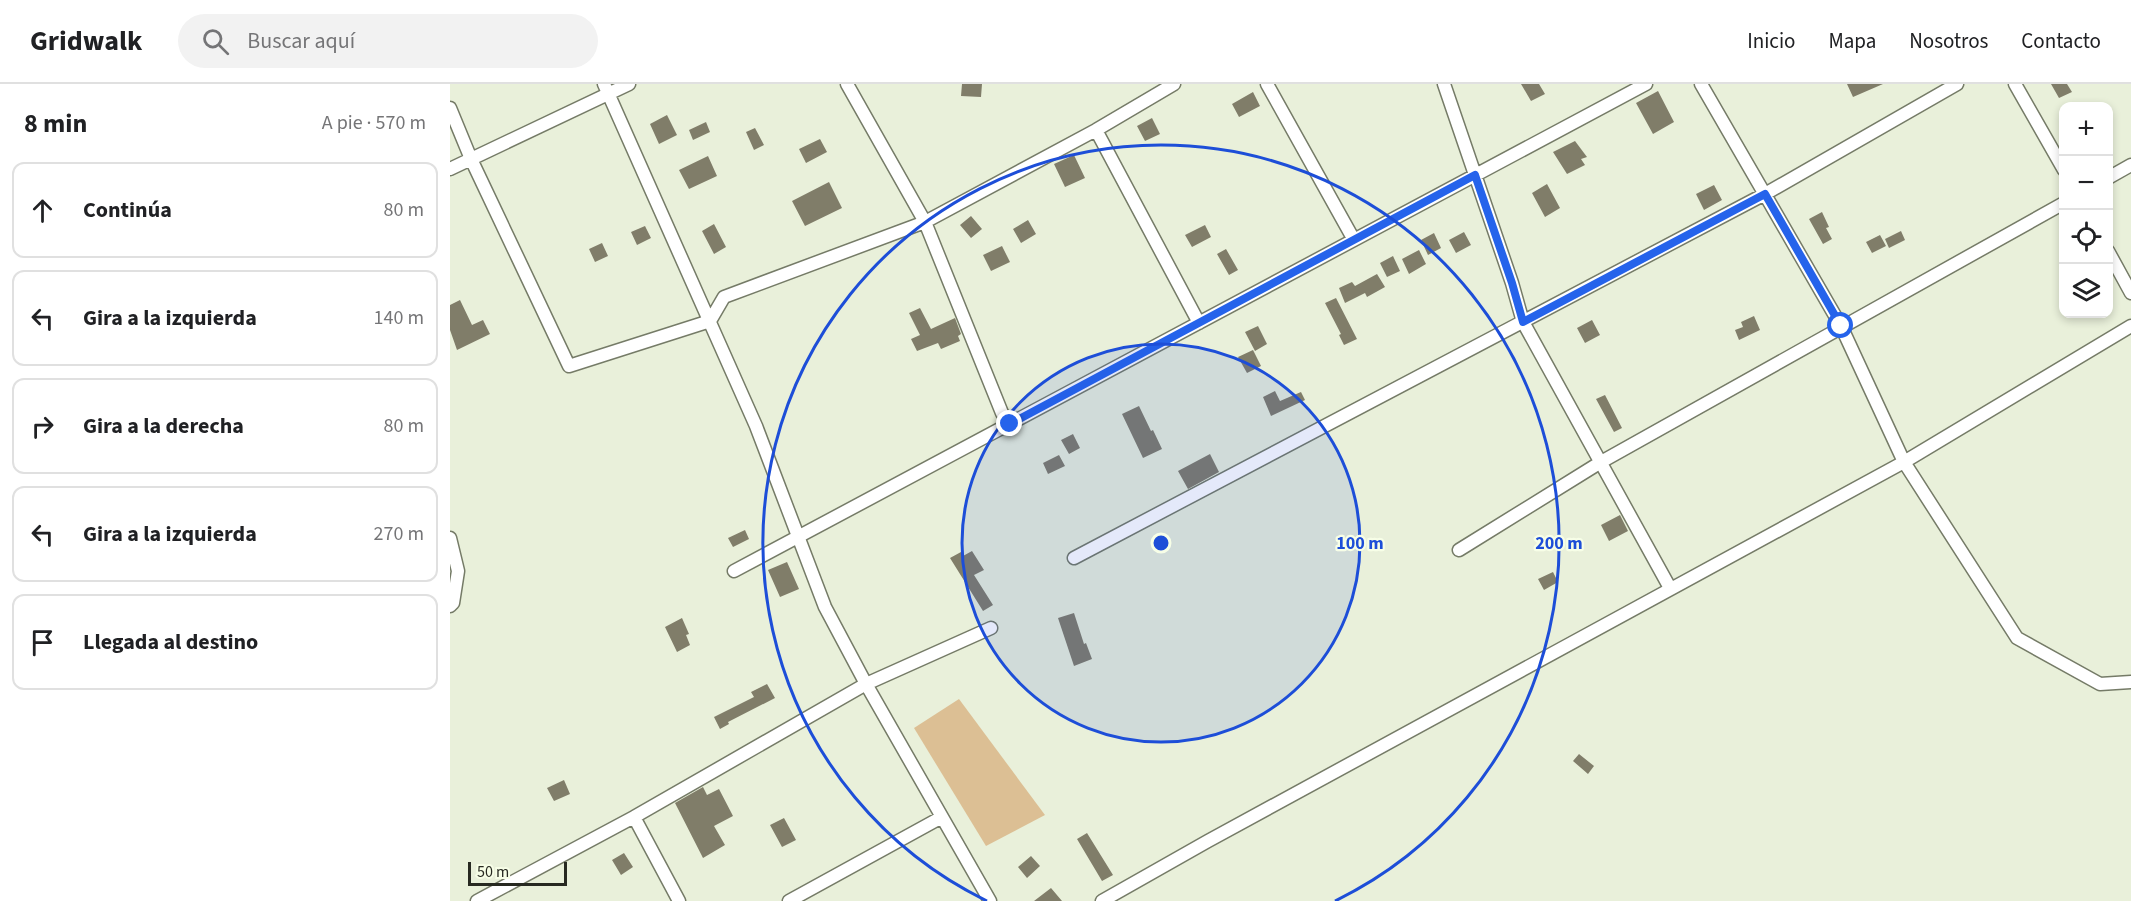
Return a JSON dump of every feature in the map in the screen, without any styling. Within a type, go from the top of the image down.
[{"type":"street","points":[[450,169],[606,89],[629,84]]},
{"type":"street","points":[[847,84],[925,222],[1002,413],[1010,424]]},
{"type":"street","points":[[450,108],[471,159],[568,366],[710,321],[724,297],[730,294],[925,222],[1096,130],[1174,84]]},
{"type":"street","points":[[1267,84],[1354,240]]},
{"type":"street","points":[[1444,84],[1512,283],[1523,322],[1671,588]]},
{"type":"street","points":[[734,571],[1646,84]]},
{"type":"street","points":[[1701,84],[1841,326],[1904,462],[2018,638],[2100,684],[2131,682]]},
{"type":"street","points":[[1074,558],[1765,194],[1957,84]]},
{"type":"street","points":[[2015,84],[2059,161]]},
{"type":"street","points":[[606,89],[756,426],[825,607],[866,684],[990,901]]},
{"type":"street","points":[[1096,130],[1199,323]]},
{"type":"street","points":[[2113,176],[2131,165]]},
{"type":"street","points":[[1458,550],[1601,462],[2059,206]]},
{"type":"street","points":[[2113,259],[2131,293]]},
{"type":"street","points":[[1102,901],[1904,462],[2131,326]]},
{"type":"street","points":[[450,538],[458,571],[453,603],[450,606]]},
{"type":"street","points":[[477,901],[634,817],[866,684],[991,628]]},
{"type":"street","points":[[634,817],[679,901]]},
{"type":"street","points":[[789,901],[942,817]]},
{"type":"shaded area","points":[[959,699],[1045,815],[986,846],[914,728]]},
{"type":"building","points":[[962,84],[982,84],[981,97],[961,96]]},
{"type":"building","points":[[1521,84],[1539,84],[1545,94],[1531,101]]},
{"type":"building","points":[[1847,84],[1883,84],[1853,97]]},
{"type":"building","points":[[2051,84],[2067,84],[2072,92],[2059,98]]},
{"type":"building","points":[[1658,91],[1674,122],[1653,134],[1636,103]]},
{"type":"building","points":[[1253,92],[1260,106],[1239,117],[1232,104]]},
{"type":"building","points":[[667,115],[677,135],[659,144],[650,124]]},
{"type":"building","points":[[1152,118],[1160,134],[1145,141],[1137,126]]},
{"type":"building","points":[[706,122],[710,132],[693,140],[689,130]]},
{"type":"building","points":[[755,128],[764,145],[754,150],[746,132]]},
{"type":"building","points":[[820,139],[827,152],[806,163],[799,149]]},
{"type":"building","points":[[1575,141],[1587,157],[1581,159],[1585,165],[1567,174],[1553,152]]},
{"type":"building","points":[[1074,155],[1085,178],[1065,187],[1054,164]]},
{"type":"building","points":[[708,156],[717,176],[689,189],[679,170]]},
{"type":"building","points":[[829,182],[842,208],[805,226],[792,201]]},
{"type":"building","points":[[1547,184],[1560,208],[1545,217],[1532,193]]},
{"type":"building","points":[[1714,185],[1722,200],[1704,210],[1696,194]]},
{"type":"building","points":[[1822,212],[1829,227],[1826,228],[1832,239],[1823,244],[1809,219]]},
{"type":"building","points":[[971,216],[982,229],[971,238],[960,225]]},
{"type":"building","points":[[1028,220],[1036,234],[1021,243],[1013,229]]},
{"type":"building","points":[[714,224],[726,247],[714,254],[702,231]]},
{"type":"building","points":[[1205,225],[1211,237],[1192,247],[1185,235]]},
{"type":"building","points":[[645,226],[651,238],[637,245],[631,232]]},
{"type":"building","points":[[1901,231],[1905,240],[1889,248],[1885,239]]},
{"type":"building","points":[[1464,232],[1471,245],[1456,253],[1449,240]]},
{"type":"building","points":[[1434,233],[1441,248],[1428,255],[1421,240]]},
{"type":"building","points":[[1880,235],[1886,246],[1872,253],[1866,242]]},
{"type":"building","points":[[602,243],[608,256],[595,262],[589,249]]},
{"type":"building","points":[[1002,246],[1010,262],[991,271],[983,255]]},
{"type":"building","points":[[1226,249],[1238,270],[1229,275],[1217,254]]},
{"type":"building","points":[[1419,250],[1426,264],[1409,274],[1402,259]]},
{"type":"building","points":[[1393,256],[1400,271],[1387,277],[1380,263]]},
{"type":"building","points":[[1377,274],[1385,287],[1367,297],[1365,293],[1345,303],[1339,288],[1352,282],[1355,286]]},
{"type":"building","points":[[1336,298],[1357,339],[1344,345],[1339,335],[1341,334],[1325,303]]},
{"type":"building","points":[[460,300],[472,325],[483,320],[490,334],[457,350],[450,330],[450,305]]},
{"type":"building","points":[[920,308],[931,329],[955,318],[961,334],[958,336],[960,341],[941,349],[938,343],[917,351],[911,339],[920,335],[909,313]]},
{"type":"building","points":[[1754,316],[1760,330],[1739,340],[1735,330],[1743,327],[1741,322]]},
{"type":"building","points":[[1592,320],[1600,335],[1585,343],[1577,328]]},
{"type":"building","points":[[1258,326],[1267,344],[1255,351],[1245,332]]},
{"type":"building","points":[[1253,350],[1261,366],[1247,373],[1238,357]]},
{"type":"building","points":[[1275,391],[1280,401],[1301,392],[1305,400],[1271,416],[1263,397]]},
{"type":"building","points":[[1605,395],[1622,428],[1614,432],[1596,399]]},
{"type":"building","points":[[1139,406],[1162,449],[1143,458],[1122,414]]},
{"type":"building","points":[[1073,434],[1080,448],[1069,454],[1061,440]]},
{"type":"building","points":[[1210,454],[1219,472],[1188,489],[1178,471]]},
{"type":"building","points":[[1059,455],[1065,466],[1048,474],[1043,463]]},
{"type":"building","points":[[1620,515],[1628,531],[1609,541],[1601,525]]},
{"type":"building","points":[[745,530],[749,539],[733,547],[728,538]]},
{"type":"building","points":[[972,551],[984,570],[974,575],[993,605],[983,611],[950,558],[961,552],[963,556]]},
{"type":"building","points":[[787,562],[799,589],[780,597],[768,570]]},
{"type":"building","points":[[1553,572],[1558,582],[1544,590],[1538,579]]},
{"type":"building","points":[[1074,613],[1084,644],[1086,643],[1092,659],[1074,666],[1058,618]]},
{"type":"building","points":[[682,618],[689,634],[686,635],[690,645],[677,652],[665,627]]},
{"type":"building","points":[[767,684],[775,698],[728,722],[729,724],[720,729],[714,717],[754,697],[751,692]]},
{"type":"building","points":[[1579,754],[1594,766],[1588,774],[1573,761]]},
{"type":"building","points":[[564,780],[570,794],[554,801],[547,788]]},
{"type":"building","points":[[703,787],[707,795],[719,789],[733,816],[714,826],[725,845],[703,858],[675,803]]},
{"type":"building","points":[[784,818],[796,840],[782,847],[770,825]]},
{"type":"building","points":[[1087,833],[1113,875],[1102,881],[1077,839]]},
{"type":"building","points":[[624,853],[633,867],[621,875],[612,860]]},
{"type":"building","points":[[1031,856],[1040,866],[1027,878],[1018,867]]},
{"type":"building","points":[[1051,888],[1062,901],[1034,901]]},
{"type":"route","points":[[1010,424],[1475,175],[1523,322],[1765,194],[1841,326]]}]
